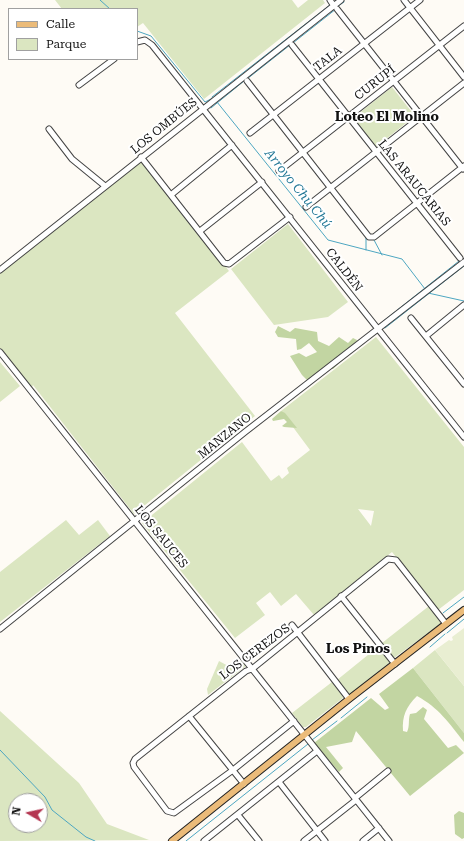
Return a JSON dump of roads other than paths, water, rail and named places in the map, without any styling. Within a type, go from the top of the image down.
[{"type":"main road","points":[[172,841],[349,699],[464,610]]},
{"type":"street","points":[[247,81],[369,237],[374,237],[463,168],[330,0]]},
{"type":"street","name":"LOS OMBÚES","points":[[0,270],[203,108],[336,8],[341,0]]},
{"type":"street","points":[[404,0],[464,76]]},
{"type":"street","name":"TALA","points":[[250,133],[420,0]]},
{"type":"street","name":"CURUPÍ","points":[[280,171],[464,26]]},
{"type":"street","name":"CALDÉN","points":[[138,42],[142,40],[148,41],[290,217],[464,437]]},
{"type":"street","name":"LAS ARAUCARIAS","points":[[292,45],[462,260]]},
{"type":"street","points":[[79,85],[113,60]]},
{"type":"street","points":[[306,207],[464,83]]},
{"type":"street","points":[[49,129],[72,159],[105,186]]},
{"type":"street","points":[[172,194],[232,145]]},
{"type":"street","points":[[141,157],[172,194],[224,263],[229,264],[290,217]]},
{"type":"street","points":[[200,230],[262,182]]},
{"type":"street","name":"MANZANO","points":[[0,629],[426,291],[462,260]]},
{"type":"street","points":[[426,336],[464,306]]},
{"type":"street","points":[[412,318],[464,384]]},
{"type":"street","name":"LOS SAUCES","points":[[0,352],[389,841]]},
{"type":"street","name":"LOS CEREZOS","points":[[233,770],[176,812],[171,813],[134,767],[133,763],[135,759],[298,633],[341,596],[391,559],[396,560],[446,624]]},
{"type":"street","points":[[341,596],[395,664]]},
{"type":"street","points":[[292,625],[349,699]]},
{"type":"street","points":[[190,716],[244,784]]},
{"type":"street","points":[[233,770],[294,721]]},
{"type":"street","points":[[204,841],[317,751]]},
{"type":"street","points":[[304,841],[388,771]]},
{"type":"street","points":[[279,782],[325,841]]},
{"type":"street","points":[[238,814],[259,841]]},
{"type":"street","points":[[363,841],[379,828]]},
{"type":"waterway","name":"Arroyo Chu Chú","points":[[100,0],[109,8]]},
{"type":"waterway","points":[[338,6],[344,2]]},
{"type":"waterway","points":[[212,97],[330,5]]},
{"type":"waterway","points":[[293,43],[336,9]]},
{"type":"waterway","name":"Arroyo Chu Chú","points":[[138,31],[151,36],[205,102],[213,98]]},
{"type":"waterway","points":[[247,79],[290,45]]},
{"type":"waterway","points":[[211,108],[244,81]]},
{"type":"waterway","name":"Arroyo Chu Chú","points":[[217,102],[328,240],[402,259],[425,289]]},
{"type":"waterway","points":[[366,238],[366,250]]},
{"type":"waterway","points":[[374,240],[382,255]]},
{"type":"waterway","points":[[381,323],[459,261]]},
{"type":"waterway","points":[[385,328],[464,266]]},
{"type":"waterway","name":"Arroyo Chu Chú","points":[[428,293],[464,301]]},
{"type":"waterway","points":[[443,613],[464,597]]},
{"type":"waterway","points":[[447,633],[464,619]]},
{"type":"waterway","points":[[430,647],[445,634]]},
{"type":"waterway","points":[[341,718],[367,697]]},
{"type":"waterway","points":[[312,740],[337,721]]},
{"type":"waterway","points":[[186,841],[308,744]]},
{"type":"waterway","name":"Arroyo Chu Chú","points":[[0,750],[45,797],[52,810],[86,837],[95,841]]},
{"type":"district","name":"Loteo El Molino","points":[[387,117]]},
{"type":"district","name":"Los Pinos","points":[[358,649]]}]
